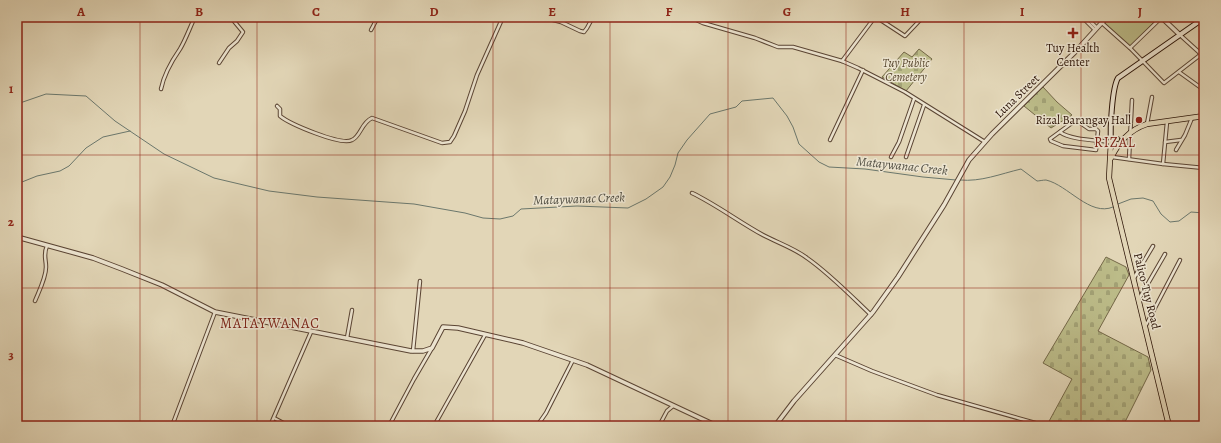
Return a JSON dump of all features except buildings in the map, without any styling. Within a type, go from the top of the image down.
[{"type":"main road","points":[[1204,18],[1118,78],[1114,87],[1112,132],[1114,142],[1147,124],[1204,116]]},
{"type":"main road","name":"Palico-Tuy Road","points":[[1114,142],[1109,178],[1169,426]]},
{"type":"main road","name":"Palico-Tuy Road","points":[[1111,158],[1114,142]]},
{"type":"street","points":[[161,89],[163,80],[172,60],[180,48],[195,17]]},
{"type":"street","points":[[219,63],[229,48],[237,41],[243,32],[233,17]]},
{"type":"street","points":[[371,30],[378,17]]},
{"type":"street","points":[[277,106],[280,109],[280,116],[282,118],[295,125],[332,139],[346,142],[352,141],[365,122],[372,118],[409,132],[448,143],[454,136],[463,118],[478,76],[503,17]]},
{"type":"street","points":[[542,17],[561,22],[584,32],[593,17]]},
{"type":"street","points":[[690,17],[703,23],[755,38],[778,47],[793,47],[842,61],[905,92],[985,142]]},
{"type":"street","points":[[698,21],[699,17]]},
{"type":"street","points":[[842,61],[876,17],[905,36],[923,17]]},
{"type":"street","points":[[1082,17],[1096,29]]},
{"type":"street","points":[[1086,17],[1096,29]]},
{"type":"street","points":[[1099,17],[1104,20],[1164,83],[1204,52]]},
{"type":"street","points":[[1130,48],[1162,17],[1201,54]]},
{"type":"street","name":"Luna Street","points":[[775,426],[794,401],[871,315],[898,277],[954,188],[960,174],[969,160],[1104,20]]},
{"type":"street","points":[[830,140],[862,70]]},
{"type":"street","points":[[1179,72],[1204,90]]},
{"type":"street","points":[[1147,124],[1152,97]]},
{"type":"street","points":[[891,157],[914,99]]},
{"type":"street","points":[[1129,159],[1129,133],[1132,100]]},
{"type":"street","points":[[906,157],[924,105]]},
{"type":"street","points":[[1176,150],[1192,118]]},
{"type":"street","points":[[1076,120],[1089,129],[1096,129],[1098,131],[1096,150],[1063,146],[1051,141],[1050,139],[1060,132],[1076,120]]},
{"type":"street","points":[[1163,164],[1166,122]]},
{"type":"street","points":[[1060,132],[1064,135],[1074,137],[1114,142]]},
{"type":"street","points":[[1165,142],[1182,140]]},
{"type":"street","points":[[1111,158],[1204,168]]},
{"type":"street","points":[[692,192],[763,235],[806,257],[871,315]]},
{"type":"street","points":[[17,237],[93,258],[149,279],[215,312],[413,351],[423,351],[432,348]]},
{"type":"street","points":[[35,301],[46,268],[44,255],[47,246]]},
{"type":"street","points":[[1133,280],[1153,246]]},
{"type":"street","points":[[1138,300],[1165,254]]},
{"type":"street","points":[[1145,327],[1180,260]]},
{"type":"street","points":[[413,351],[420,281]]},
{"type":"street","points":[[347,338],[352,310]]},
{"type":"street","points":[[172,426],[215,312]]},
{"type":"street","points":[[389,426],[443,327],[458,328],[523,344],[587,365],[717,426]]},
{"type":"street","points":[[270,426],[311,332]]},
{"type":"street","points":[[434,426],[485,335]]},
{"type":"street","points":[[835,355],[872,371],[938,395],[1046,426]]},
{"type":"street","points":[[537,426],[546,413],[573,360]]},
{"type":"street","points":[[660,426],[667,411],[673,406]]},
{"type":"street","points":[[274,418],[289,426]]},
{"type":"green space","points":[[1109,17],[1159,17],[1130,47],[1104,23]]},
{"type":"green space","name":"Tuy Public Cemetery","points":[[919,49],[932,59],[906,91],[882,77],[904,52],[912,57]]},
{"type":"green space","points":[[1043,87],[1072,115],[1051,128],[1024,106]]},
{"type":"green space","points":[[1106,257],[1126,267],[1129,275],[1098,331],[1148,357],[1151,370],[1123,426],[1047,425],[1072,379],[1043,363]]},
{"type":"waterway","name":"Mataywanac Creek","points":[[17,104],[46,94],[86,96],[115,121],[164,154],[214,178],[269,191],[317,197],[414,204],[465,213],[483,218],[500,219],[513,216],[521,209],[577,206],[628,208],[646,199],[663,187],[670,177],[678,153],[687,140],[710,114],[736,107],[742,101],[773,98],[787,116],[799,144],[819,162],[829,167],[865,169],[956,180]]},
{"type":"waterway","points":[[17,184],[37,176],[60,171],[69,166],[86,148],[103,137],[130,131]]},
{"type":"waterway","name":"Mataywanac Creek","points":[[960,180],[983,179],[1021,169],[1037,181],[1046,180],[1054,183],[1096,208],[1104,209],[1113,207]]},
{"type":"waterway","name":"Mataywanac Creek","points":[[1118,204],[1131,199],[1143,198],[1153,201],[1161,214],[1170,222],[1179,221],[1191,212],[1204,213]]},
{"type":"place","name":"Tuy Health Center","points":[[1073,33]]},
{"type":"place","name":"Rizal Barangay Hall","points":[[1139,120]]},
{"type":"district","name":"RIZAL","points":[[1115,142]]},
{"type":"district","name":"MATAYWANAC","points":[[270,323]]}]
